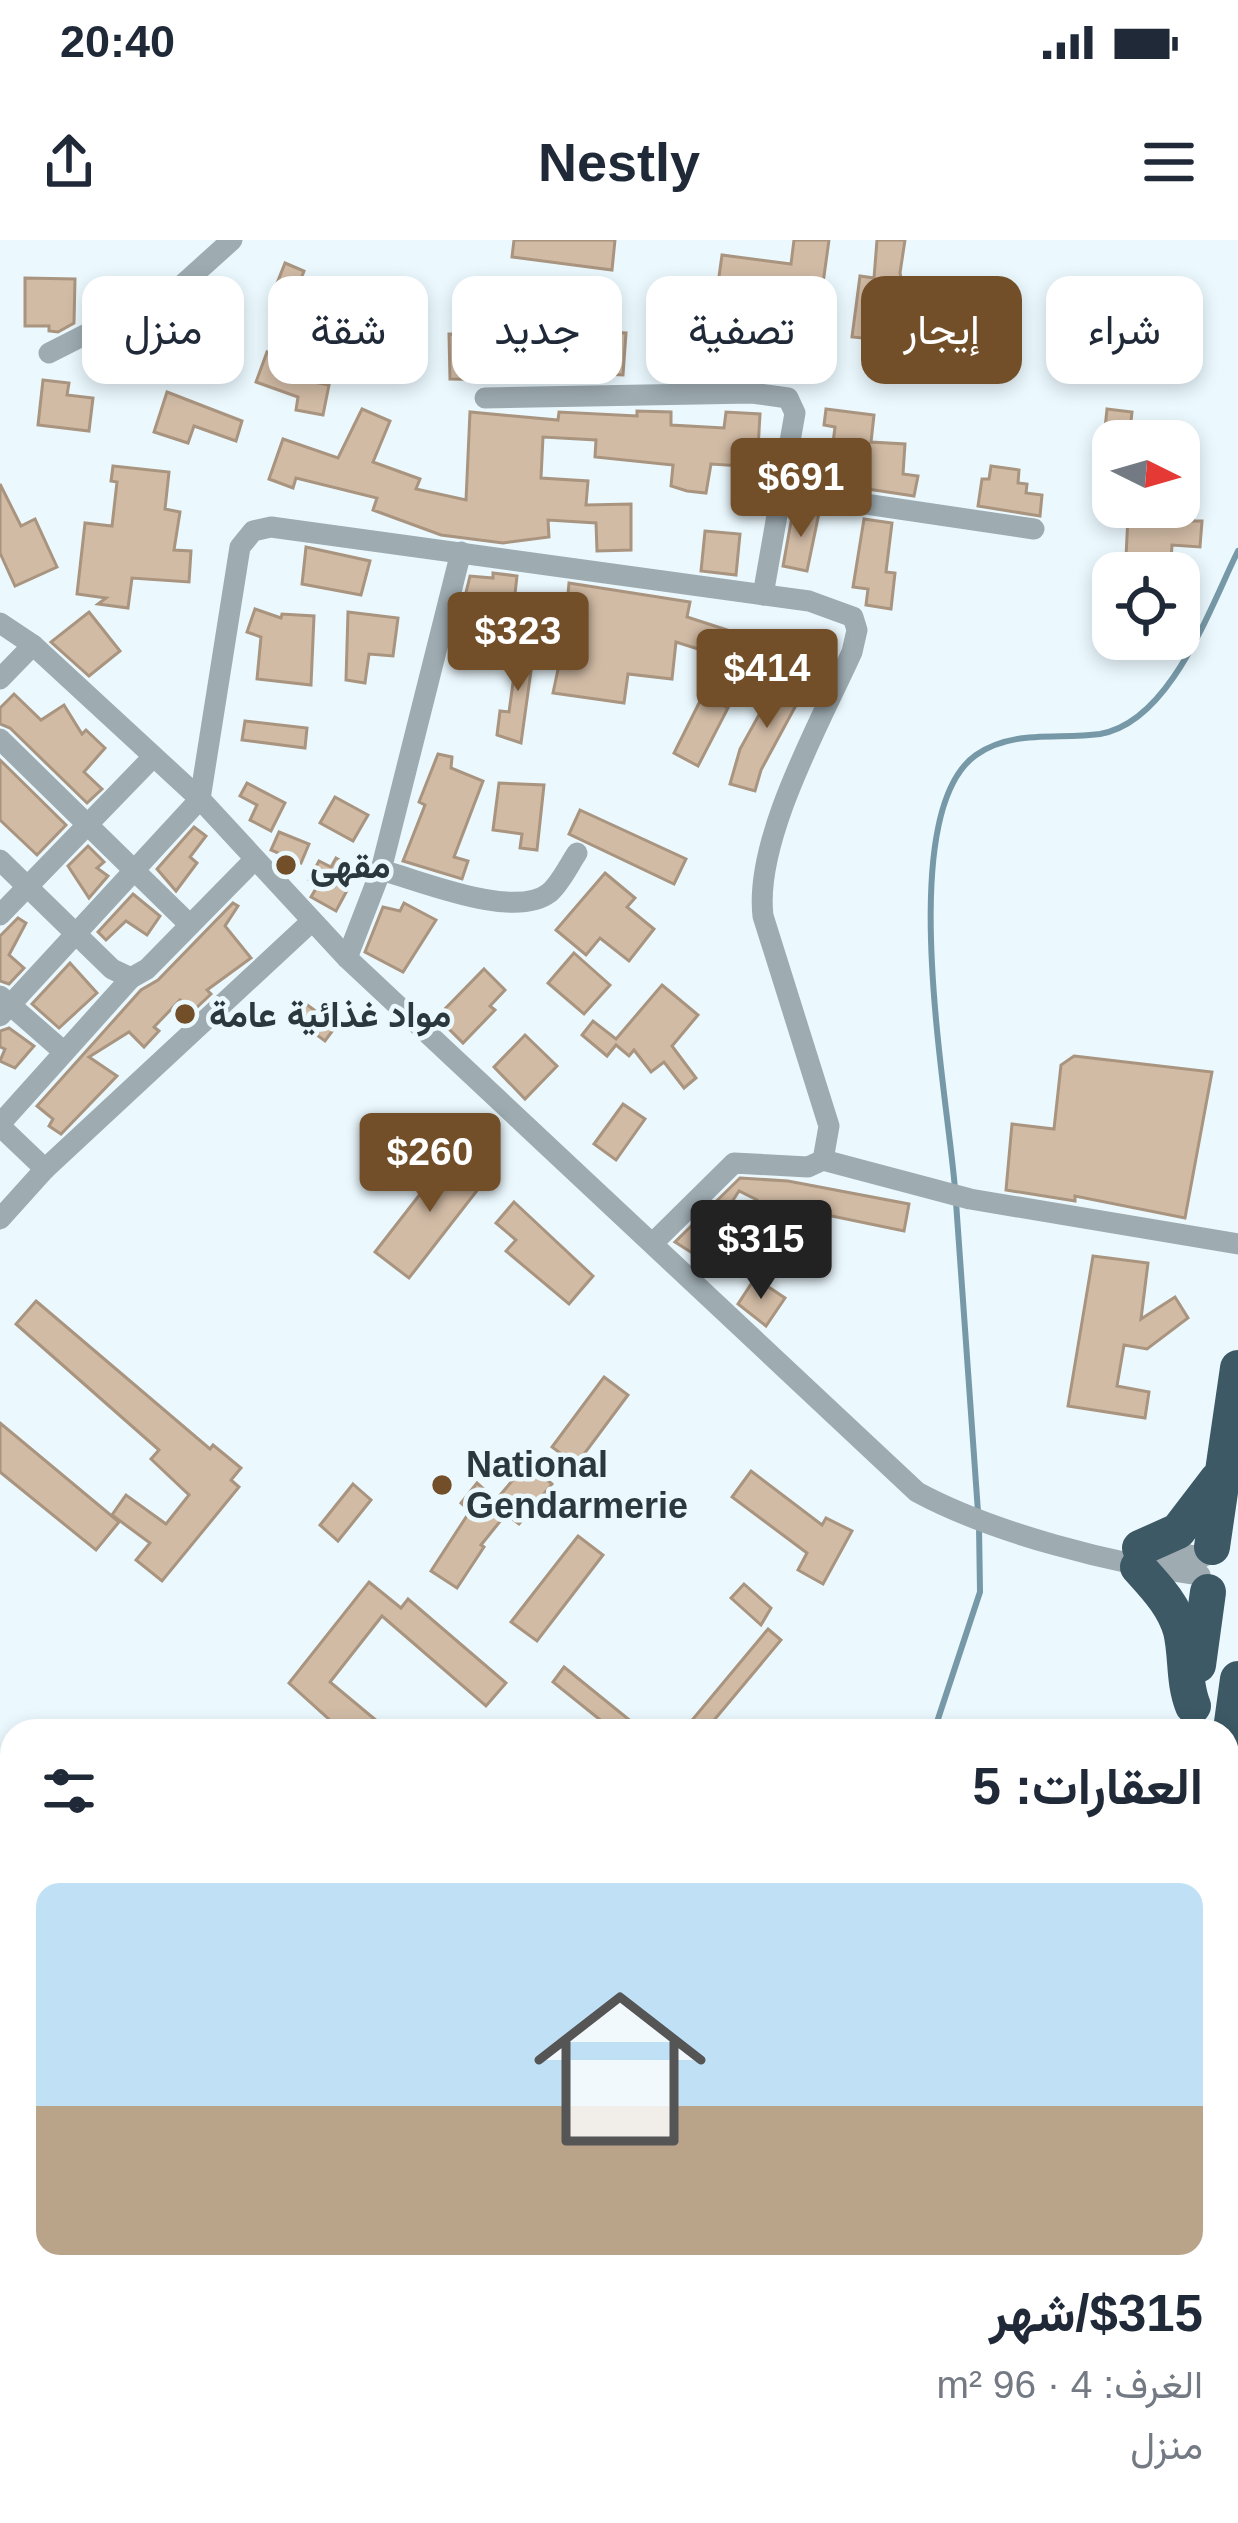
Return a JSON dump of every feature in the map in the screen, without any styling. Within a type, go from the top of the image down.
[{"type":"highway","points":[[1192,1719],[1216,1569],[1219,1477],[1238,1368]]},
{"type":"highway","points":[[1192,1719],[1179,1624],[1139,1558],[1178,1531],[1219,1477]]},
{"type":"highway","points":[[1232,1719],[1238,1679]]},
{"type":"street","points":[[49,353],[181,286],[232,240]]},
{"type":"street","points":[[485,398],[752,394],[788,398],[795,413],[763,595]]},
{"type":"street","points":[[784,492],[1034,529]]},
{"type":"street","points":[[64,1052],[3,1005],[200,799],[240,547],[254,530],[271,527],[461,552],[763,595],[853,616],[857,630],[852,652],[770,843],[760,892],[772,950],[830,1126],[823,1160]]},
{"type":"street","points":[[347,958],[381,870],[461,552]]},
{"type":"street","points":[[0,623],[32,645],[200,799],[347,958],[917,1492],[965,1517],[1097,1553],[1216,1569]]},
{"type":"street","points":[[0,679],[32,645]]},
{"type":"street","points":[[0,739],[190,925]]},
{"type":"street","points":[[0,914],[153,757]]},
{"type":"street","points":[[381,870],[500,903],[529,903],[551,892],[577,853]]},
{"type":"street","points":[[45,1169],[0,1125],[131,978],[147,969],[255,859]]},
{"type":"street","points":[[0,860],[112,969],[131,978]]},
{"type":"street","points":[[0,1219],[45,1169],[312,921]]},
{"type":"street","points":[[653,1243],[734,1163],[808,1167],[823,1160],[970,1199],[1238,1244]]},
{"type":"building","points":[[514,240],[615,240],[612,270],[512,257]]},
{"type":"building","points":[[794,240],[829,240],[824,276],[719,276],[722,255],[791,264]]},
{"type":"building","points":[[877,240],[905,240],[901,276],[874,276]]},
{"type":"building","points":[[285,263],[304,271],[302,276],[280,276]]},
{"type":"building","points":[[861,276],[861,338],[852,337]]},
{"type":"building","points":[[25,278],[75,279],[74,323],[58,332],[49,331],[49,326],[25,326]]},
{"type":"building","points":[[622,333],[626,333],[622,375]]},
{"type":"building","points":[[452,334],[452,379],[450,379]]},
{"type":"building","points":[[268,352],[268,384],[329,385],[323,415],[296,410],[298,397],[256,382]]},
{"type":"building","points":[[43,380],[69,383],[67,395],[93,398],[89,431],[38,425]]},
{"type":"building","points":[[167,392],[242,421],[236,441],[194,426],[188,443],[154,432]]},
{"type":"building","points":[[362,409],[390,421],[373,462],[420,479],[416,489],[466,500],[470,412],[558,420],[559,412],[637,416],[637,411],[671,412],[671,425],[724,428],[726,412],[760,414],[757,467],[711,464],[706,493],[687,491],[671,486],[673,465],[595,457],[596,440],[543,437],[541,478],[588,481],[586,505],[631,504],[631,550],[597,551],[596,523],[548,520],[549,537],[503,543],[441,535],[373,510],[377,498],[296,478],[293,488],[269,479],[283,439],[338,458]]},
{"type":"building","points":[[826,409],[874,415],[871,442],[905,444],[903,474],[918,476],[914,496],[828,483],[835,427],[824,425]]},
{"type":"building","points":[[1107,409],[1132,412],[1131,420],[1106,420]]},
{"type":"building","points":[[113,466],[169,472],[165,509],[180,512],[174,550],[191,551],[189,582],[132,578],[128,608],[98,604],[106,598],[77,594],[85,523],[112,526],[117,482],[111,481]]},
{"type":"building","points":[[991,466],[1019,470],[1018,483],[1027,484],[1026,493],[1042,495],[1040,516],[978,506],[982,479],[989,479]]},
{"type":"building","points":[[0,484],[21,526],[35,519],[57,567],[15,586],[0,553]]},
{"type":"building","points":[[793,511],[819,513],[807,571],[783,566]]},
{"type":"building","points":[[864,519],[892,523],[886,572],[895,573],[891,609],[866,605],[868,589],[853,587]]},
{"type":"building","points":[[1202,521],[1200,547],[1172,545],[1172,552],[1126,552],[1127,528],[1200,528]]},
{"type":"building","points":[[705,531],[740,534],[736,575],[701,571]]},
{"type":"building","points":[[306,547],[370,561],[361,595],[302,584]]},
{"type":"building","points":[[493,573],[517,576],[512,620],[474,616],[474,610],[462,609],[470,576],[493,578]]},
{"type":"building","points":[[569,583],[690,602],[687,617],[761,641],[749,665],[676,642],[672,679],[628,674],[624,703],[553,693],[563,646],[567,647],[573,595],[568,594]]},
{"type":"building","points":[[255,609],[281,618],[282,614],[314,616],[311,685],[257,679],[261,637],[247,632]]},
{"type":"building","points":[[89,612],[120,651],[89,676],[51,642]]},
{"type":"building","points":[[348,612],[398,618],[393,656],[369,654],[365,683],[346,680]]},
{"type":"building","points":[[519,639],[535,642],[521,743],[497,735],[500,711],[509,712]]},
{"type":"building","points":[[784,670],[808,683],[761,770],[755,791],[730,784],[740,749]]},
{"type":"building","points":[[14,694],[41,720],[64,705],[82,734],[86,730],[105,748],[84,772],[102,789],[87,803],[10,728],[0,724],[0,708]]},
{"type":"building","points":[[703,695],[728,708],[698,766],[674,753]]},
{"type":"building","points":[[245,721],[307,728],[305,748],[242,740]]},
{"type":"building","points":[[438,754],[452,757],[451,768],[483,781],[454,857],[468,861],[462,879],[403,861]]},
{"type":"building","points":[[0,760],[66,825],[37,855],[0,820]]},
{"type":"building","points":[[247,783],[285,803],[271,831],[250,820],[257,805],[240,796]]},
{"type":"building","points":[[499,783],[544,785],[537,850],[520,848],[522,834],[493,830]]},
{"type":"building","points":[[335,797],[368,815],[353,841],[320,823]]},
{"type":"building","points":[[580,810],[686,859],[674,884],[569,834]]},
{"type":"building","points":[[194,827],[206,836],[190,857],[197,863],[176,891],[157,869]]},
{"type":"building","points":[[279,832],[309,844],[301,863],[271,850]]},
{"type":"building","points":[[88,846],[104,862],[97,868],[108,876],[89,898],[68,866]]},
{"type":"building","points":[[336,858],[358,870],[336,911],[311,897],[318,885],[309,880],[319,861],[331,867]]},
{"type":"building","points":[[605,873],[635,898],[627,907],[654,929],[629,961],[600,938],[586,955],[556,930]]},
{"type":"building","points":[[133,894],[160,916],[147,935],[126,921],[106,940],[98,932]]},
{"type":"building","points":[[233,903],[238,906],[225,926],[251,958],[207,990],[211,994],[192,1012],[180,1000],[154,1027],[159,1031],[144,1047],[129,1032],[89,1057],[117,1076],[61,1134],[49,1126],[53,1119],[37,1106],[141,990],[158,980]]},
{"type":"building","points":[[404,903],[436,920],[403,972],[365,952],[383,907],[400,911]]},
{"type":"building","points":[[18,918],[26,923],[9,955],[24,968],[9,984],[0,981],[0,936]]},
{"type":"building","points":[[574,953],[610,985],[584,1014],[548,983]]},
{"type":"building","points":[[70,963],[97,993],[59,1028],[32,1004]]},
{"type":"building","points":[[484,969],[505,990],[490,1006],[495,1010],[463,1043],[437,1017]]},
{"type":"building","points":[[662,985],[698,1015],[672,1046],[696,1078],[684,1088],[664,1062],[651,1072],[634,1050],[629,1056],[616,1045],[607,1056],[582,1035],[593,1021],[616,1039]]},
{"type":"building","points":[[306,1004],[336,1026],[325,1041],[295,1019]]},
{"type":"building","points":[[9,1028],[34,1046],[15,1068],[0,1061],[5,1049],[0,1047],[0,1031]]},
{"type":"building","points":[[525,1035],[557,1066],[525,1099],[494,1067]]},
{"type":"building","points":[[1074,1056],[1212,1072],[1185,1218],[1075,1196],[1075,1201],[1006,1190],[1012,1124],[1054,1129],[1061,1065]]},
{"type":"building","points":[[623,1104],[645,1119],[616,1160],[594,1144]]},
{"type":"building","points":[[452,1153],[486,1179],[409,1278],[375,1252]]},
{"type":"building","points":[[740,1178],[788,1181],[909,1204],[904,1231],[769,1203],[767,1214],[756,1212],[757,1200],[739,1191],[697,1256],[675,1242]]},
{"type":"building","points":[[514,1202],[593,1276],[569,1304],[506,1251],[516,1240],[496,1223]]},
{"type":"building","points":[[1093,1256],[1148,1263],[1141,1319],[1175,1297],[1188,1318],[1147,1349],[1124,1345],[1117,1386],[1149,1392],[1145,1418],[1068,1406]]},
{"type":"building","points":[[755,1278],[785,1298],[766,1326],[738,1304]]},
{"type":"building","points":[[36,1301],[210,1449],[213,1445],[241,1468],[231,1480],[239,1487],[162,1581],[136,1560],[150,1543],[112,1515],[126,1495],[166,1524],[189,1495],[151,1459],[159,1450],[16,1324]]},
{"type":"building","points":[[604,1377],[628,1395],[576,1465],[552,1447]]},
{"type":"building","points":[[0,1423],[119,1522],[96,1550],[0,1472]]},
{"type":"building","points":[[527,1463],[552,1484],[519,1524],[506,1514],[481,1545],[457,1588],[431,1571],[470,1511],[461,1503],[477,1483],[496,1500]]},
{"type":"building","points":[[751,1471],[822,1525],[826,1518],[852,1531],[823,1584],[798,1570],[807,1553],[732,1497]]},
{"type":"building","points":[[353,1484],[371,1500],[338,1541],[320,1525]]},
{"type":"building","points":[[578,1536],[603,1555],[537,1641],[511,1622]]},
{"type":"building","points":[[369,1582],[401,1608],[408,1599],[506,1683],[486,1706],[382,1616],[330,1682],[375,1719],[329,1719],[289,1683]]},
{"type":"building","points":[[744,1584],[771,1608],[761,1625],[731,1598]]},
{"type":"building","points":[[768,1629],[781,1640],[715,1719],[693,1719]]},
{"type":"building","points":[[564,1667],[628,1719],[599,1719],[553,1682]]},
{"type":"waterway","points":[[955,1189],[937,1027],[931,894],[937,835],[951,787],[976,755],[990,747],[1020,739],[1100,734],[1125,725],[1148,708],[1185,659],[1238,551]]},
{"type":"waterway","points":[[956,1202],[978,1512]]},
{"type":"waterway","points":[[938,1719],[980,1592],[979,1526]]},
{"type":"place","name":"مقهى","points":[[286,865]]},
{"type":"place","name":"مواد غذائية عامة","points":[[185,1014]]},
{"type":"place","name":"National Gendarmerie","points":[[442,1485]]}]
